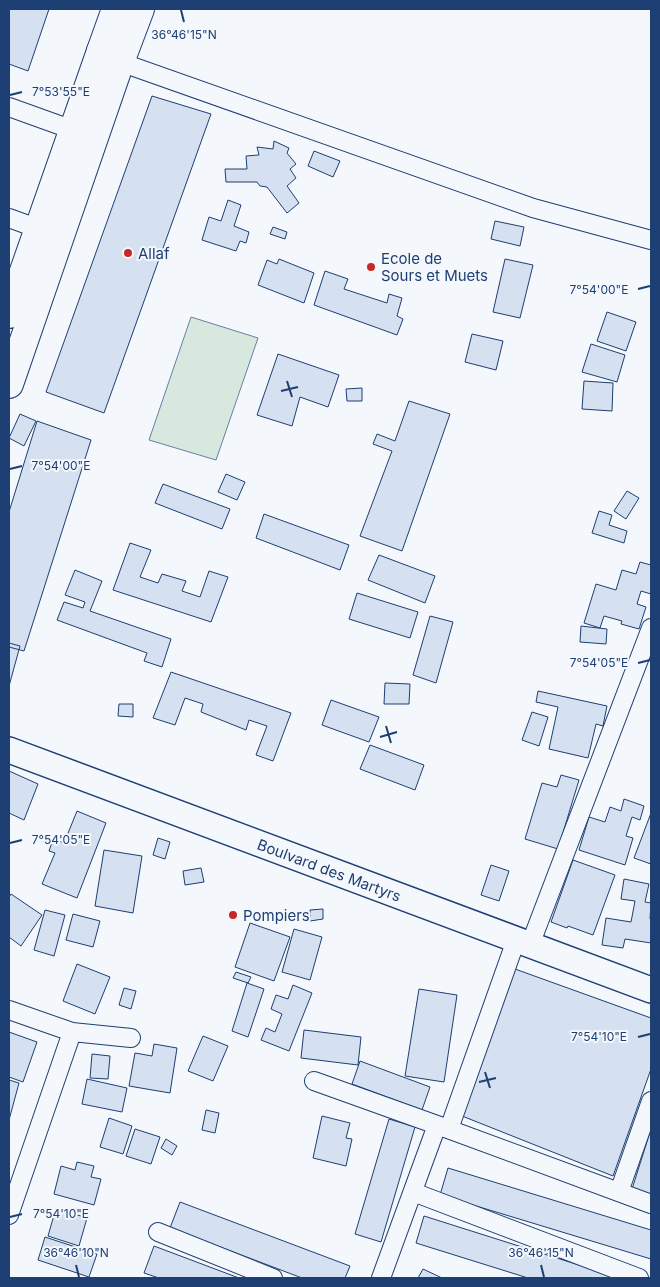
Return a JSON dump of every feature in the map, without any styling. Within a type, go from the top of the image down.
[{"type":"main road","points":[[9,384],[111,57],[116,9]]},
{"type":"main road","points":[[9,314],[73,130],[111,57],[140,9]]},
{"type":"street","points":[[111,57],[533,208],[651,240]]},
{"type":"street","points":[[9,107],[73,130]]},
{"type":"street","points":[[9,218],[40,229]]},
{"type":"street","points":[[381,1278],[413,1192],[523,942],[651,628]]},
{"type":"street","name":"Boulvard des Martyrs","points":[[9,750],[651,990]]},
{"type":"street","points":[[9,1010],[72,1032],[131,1038]]},
{"type":"street","points":[[9,1215],[72,1032]]},
{"type":"street","points":[[314,1082],[443,1127],[651,1204]]},
{"type":"street","points":[[619,1192],[651,1101]]},
{"type":"street","points":[[413,1192],[639,1278]]},
{"type":"street","points":[[158,1232],[273,1278]]},
{"type":"shaded area","points":[[191,317],[258,338],[216,460],[149,440]]},
{"type":"building","points":[[9,9],[49,9],[28,71],[9,64]]},
{"type":"building","name":"Allaf","points":[[152,96],[211,114],[104,413],[46,392]]},
{"type":"building","points":[[274,141],[289,148],[287,153],[296,164],[290,169],[296,178],[287,186],[299,203],[287,213],[267,187],[260,186],[257,182],[226,182],[225,169],[247,169],[246,156],[259,155],[257,147],[273,149]]},
{"type":"building","points":[[314,151],[340,161],[333,177],[308,166]]},
{"type":"building","points":[[228,200],[241,205],[234,226],[249,232],[246,243],[240,241],[236,251],[202,240],[209,217],[221,221]]},
{"type":"building","points":[[495,221],[524,227],[520,246],[491,239]]},
{"type":"building","points":[[273,227],[287,232],[285,239],[270,234]]},
{"type":"building","points":[[279,259],[314,273],[304,303],[258,285],[267,260],[277,264]]},
{"type":"building","points":[[505,259],[533,265],[520,318],[493,312]]},
{"type":"building","points":[[325,271],[348,279],[344,289],[387,303],[389,294],[402,298],[397,316],[403,319],[397,335],[314,305]]},
{"type":"building","points":[[607,312],[636,322],[626,351],[597,341]]},
{"type":"building","points":[[472,334],[503,341],[496,370],[465,362]]},
{"type":"building","points":[[591,344],[625,355],[617,382],[582,372]]},
{"type":"building","points":[[278,354],[339,375],[328,407],[300,397],[292,426],[257,415]]},
{"type":"building","points":[[584,381],[613,383],[612,411],[582,409]]},
{"type":"building","points":[[362,388],[362,401],[347,401],[346,389]]},
{"type":"building","points":[[409,401],[450,414],[402,551],[360,536],[392,451],[373,444],[377,434],[395,441]]},
{"type":"building","points":[[20,414],[36,421],[24,446],[9,438]]},
{"type":"building","points":[[37,421],[91,440],[24,651],[9,647],[9,512]]},
{"type":"building","points":[[226,474],[245,482],[237,500],[218,492]]},
{"type":"building","points":[[163,484],[230,509],[222,529],[155,503]]},
{"type":"building","points":[[627,491],[639,498],[626,519],[614,511]]},
{"type":"building","points":[[599,511],[612,515],[609,525],[627,531],[624,543],[592,533]]},
{"type":"building","points":[[264,514],[349,545],[340,570],[256,538]]},
{"type":"building","points":[[130,543],[151,550],[140,577],[158,583],[162,574],[186,581],[182,591],[200,597],[209,571],[228,577],[211,622],[113,590]]},
{"type":"building","points":[[379,555],[435,576],[425,603],[368,580]]},
{"type":"building","points":[[640,562],[651,565],[651,594],[641,591],[637,604],[646,607],[639,629],[621,624],[622,621],[604,616],[600,628],[584,623],[596,584],[616,590],[622,570],[636,574]]},
{"type":"building","points":[[75,570],[102,581],[90,611],[171,639],[162,667],[144,661],[147,653],[57,620],[64,602],[83,608],[85,602],[65,595]]},
{"type":"building","points":[[357,593],[418,612],[410,638],[349,619]]},
{"type":"building","points":[[430,616],[453,622],[436,683],[413,675]]},
{"type":"building","points":[[581,626],[607,629],[606,644],[580,642]]},
{"type":"building","points":[[9,643],[20,646],[9,686]]},
{"type":"building","points":[[171,672],[291,713],[273,761],[256,755],[267,726],[249,720],[246,730],[201,712],[203,704],[185,698],[175,725],[153,718]]},
{"type":"building","points":[[385,683],[410,684],[409,704],[384,704]]},
{"type":"building","points":[[538,691],[607,706],[603,726],[596,724],[588,758],[549,749],[558,707],[536,702]]},
{"type":"building","points":[[331,700],[379,717],[369,742],[322,725]]},
{"type":"building","points":[[119,704],[133,704],[133,717],[118,716]]},
{"type":"building","points":[[532,712],[548,717],[539,746],[522,740]]},
{"type":"building","points":[[370,745],[424,765],[415,790],[360,769]]},
{"type":"building","points":[[9,771],[38,784],[24,820],[9,813]]},
{"type":"building","points":[[561,775],[579,780],[558,849],[525,839],[542,783],[557,787]]},
{"type":"building","points":[[624,799],[644,806],[640,820],[632,817],[626,836],[633,838],[625,865],[579,850],[589,817],[605,822],[610,807],[621,811]]},
{"type":"building","points":[[77,811],[106,823],[77,898],[42,884],[55,853],[49,851],[53,839],[64,843]]},
{"type":"building","points":[[651,813],[651,864],[634,858]]},
{"type":"building","points":[[158,838],[170,842],[165,859],[153,855]]},
{"type":"building","points":[[104,850],[142,856],[133,913],[95,906]]},
{"type":"building","points":[[573,860],[615,875],[593,935],[551,922]]},
{"type":"building","points":[[491,865],[509,871],[499,901],[481,895]]},
{"type":"building","points":[[201,868],[204,882],[185,885],[183,871]]},
{"type":"building","points":[[624,879],[649,884],[645,902],[651,903],[651,943],[625,939],[623,948],[602,945],[606,918],[631,922],[635,901],[621,899]]},
{"type":"building","points":[[11,894],[42,915],[21,946],[9,937],[9,897]]},
{"type":"building","points":[[323,909],[323,919],[310,921],[310,910]]},
{"type":"building","points":[[45,910],[65,915],[54,956],[34,950]]},
{"type":"building","points":[[73,914],[100,921],[93,947],[66,940]]},
{"type":"building","points":[[250,923],[290,937],[274,981],[235,967]]},
{"type":"building","points":[[294,929],[322,937],[310,980],[282,972]]},
{"type":"building","points":[[77,964],[110,977],[95,1014],[63,1001]]},
{"type":"building","points":[[515,969],[651,1018],[651,1069],[613,1176],[462,1116]]},
{"type":"building","points":[[236,972],[251,977],[248,983],[233,978]]},
{"type":"building","points":[[247,983],[264,989],[248,1037],[232,1031]]},
{"type":"building","points":[[293,985],[312,993],[289,1051],[261,1040],[266,1028],[275,1032],[282,1014],[271,1009],[276,995],[288,999]]},
{"type":"building","points":[[124,988],[136,991],[131,1009],[119,1005]]},
{"type":"building","points":[[419,989],[457,995],[444,1082],[405,1076]]},
{"type":"building","points":[[304,1030],[361,1037],[358,1065],[301,1058]]},
{"type":"building","points":[[9,1032],[37,1042],[23,1082],[9,1077]]},
{"type":"building","points":[[203,1036],[228,1046],[213,1081],[188,1071]]},
{"type":"building","points":[[154,1044],[177,1048],[170,1093],[129,1086],[135,1053],[152,1056]]},
{"type":"building","points":[[92,1054],[110,1056],[108,1079],[90,1078]]},
{"type":"building","points":[[360,1061],[430,1087],[422,1110],[352,1084]]},
{"type":"building","points":[[87,1079],[127,1088],[122,1112],[82,1104]]},
{"type":"building","points":[[9,1080],[19,1083],[9,1120]]},
{"type":"building","points":[[206,1110],[219,1113],[215,1133],[202,1130]]},
{"type":"building","points":[[322,1116],[350,1123],[346,1138],[352,1139],[346,1166],[313,1158]]},
{"type":"building","points":[[109,1118],[132,1126],[123,1154],[100,1147]]},
{"type":"building","points":[[389,1119],[415,1127],[381,1242],[355,1234]]},
{"type":"building","points":[[135,1129],[160,1137],[151,1164],[126,1156]]},
{"type":"building","points":[[651,1129],[651,1195],[632,1189]]},
{"type":"building","points":[[166,1139],[177,1146],[172,1155],[161,1148]]},
{"type":"building","points":[[77,1162],[94,1166],[91,1177],[101,1179],[94,1205],[54,1194],[61,1166],[75,1170]]},
{"type":"building","points":[[448,1168],[651,1230],[651,1259],[440,1195]]},
{"type":"building","points":[[180,1202],[350,1266],[345,1278],[302,1278],[170,1228]]},
{"type":"building","points":[[56,1208],[87,1218],[79,1246],[48,1236]]},
{"type":"building","points":[[424,1216],[620,1278],[528,1278],[416,1243]]},
{"type":"building","points":[[45,1237],[97,1254],[89,1277],[38,1260]]},
{"type":"building","points":[[154,1246],[239,1278],[159,1278],[144,1273]]},
{"type":"building","points":[[423,1269],[442,1278],[418,1278]]},
{"type":"place","name":"Allaf","points":[[128,253]]},
{"type":"place","name":"Ecole de Sours et Muets","points":[[371,267]]},
{"type":"place","name":"Pompiers","points":[[233,915]]}]
